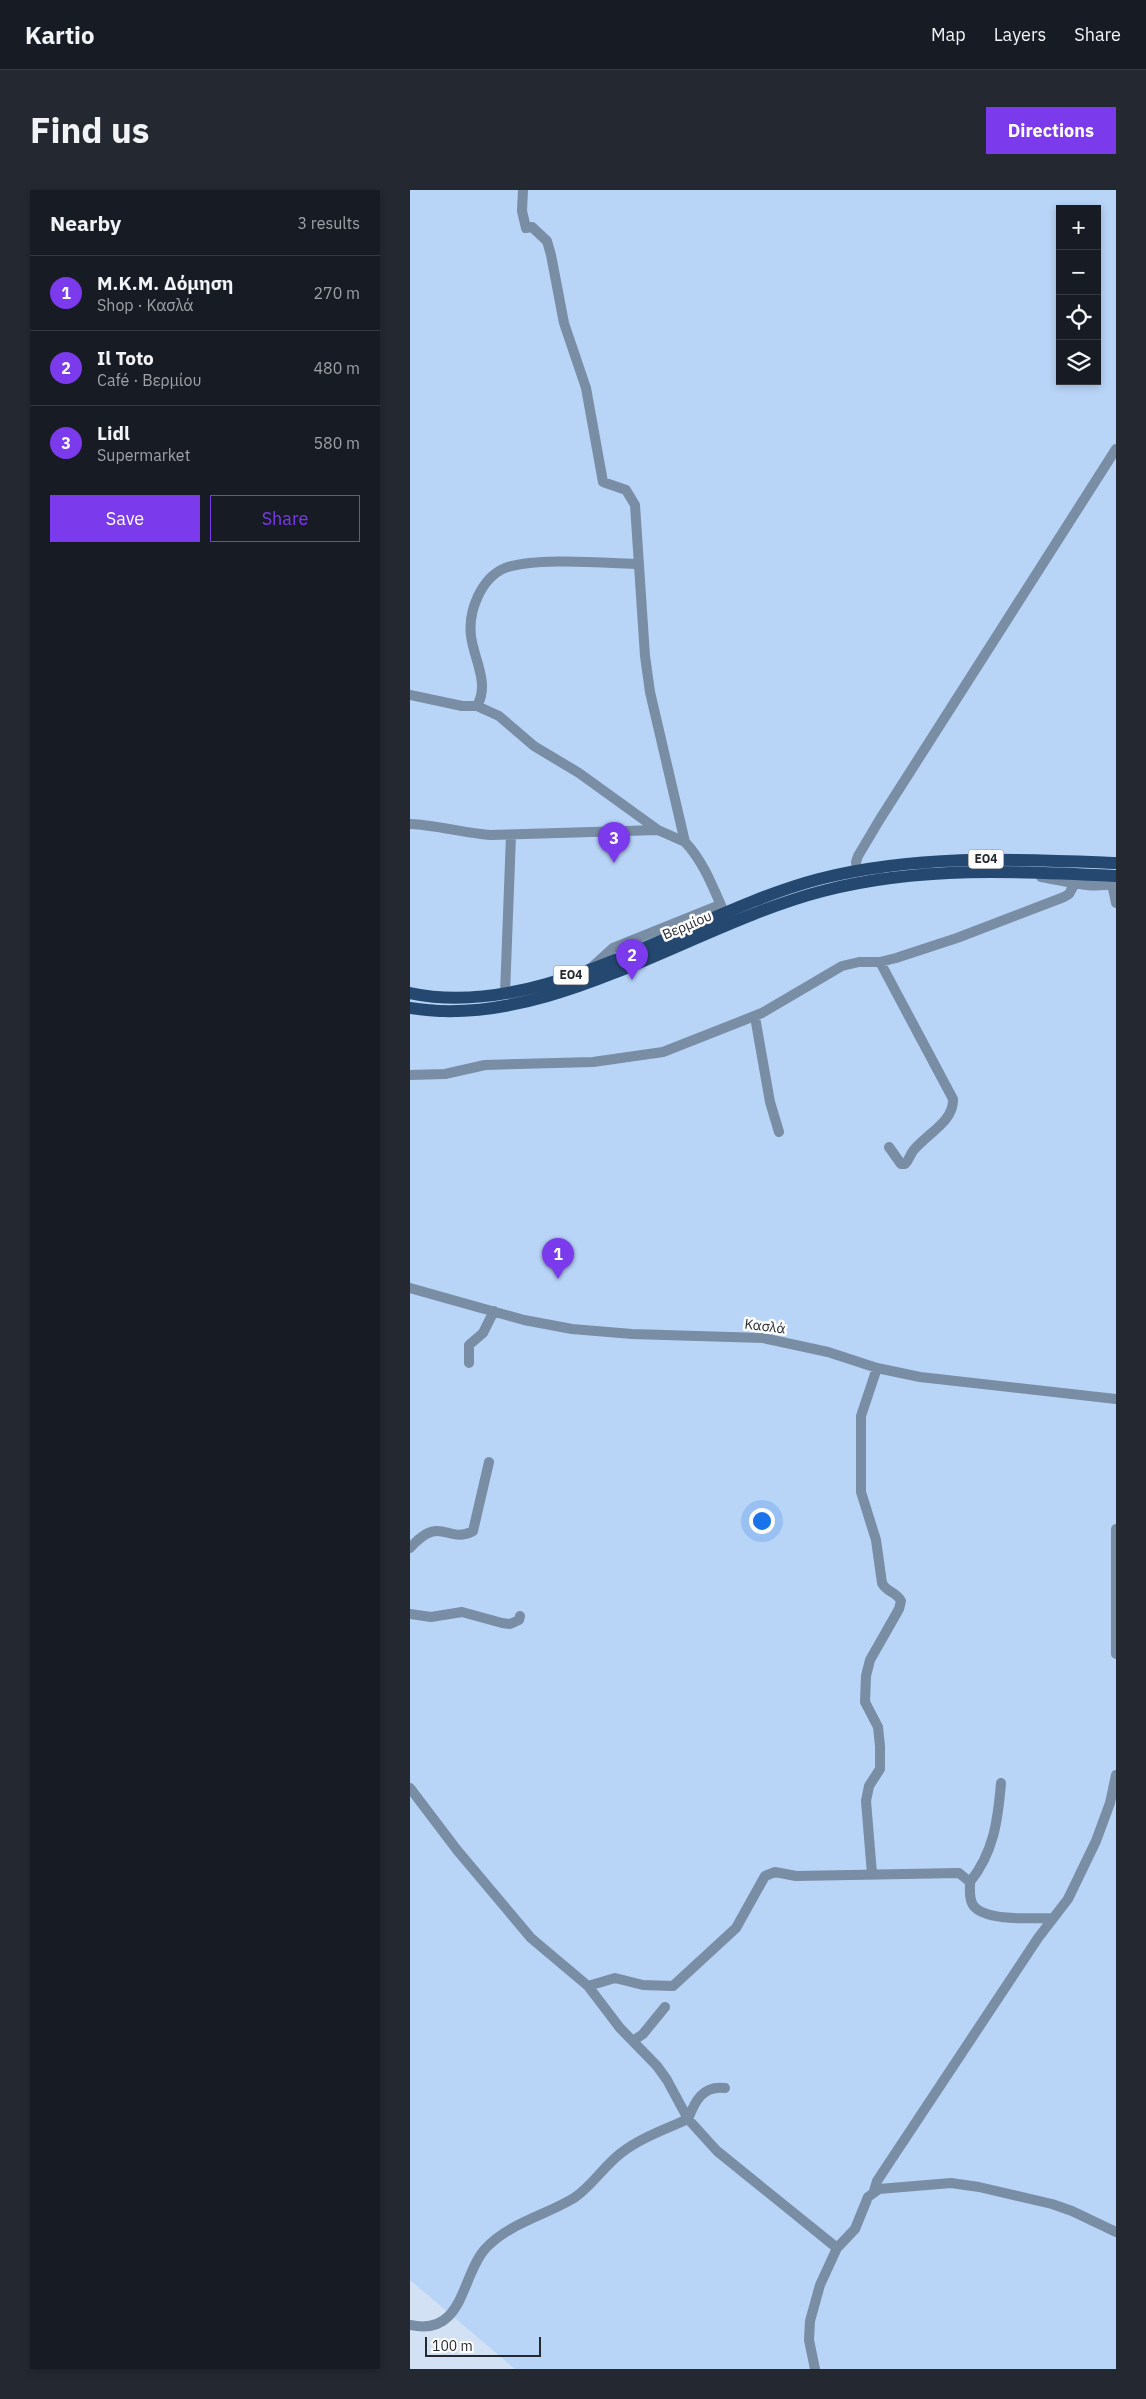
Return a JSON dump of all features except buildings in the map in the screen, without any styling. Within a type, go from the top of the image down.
[{"type":"main road","name":"ΕΟ4","points":[[858,876],[898,864],[973,859],[1116,864]]},
{"type":"main road","name":"ΕΟ4","points":[[858,876],[1013,873],[1115,881]]},
{"type":"main road","name":"Βερμίου","points":[[410,993],[429,997],[459,999],[505,994],[591,968],[725,914],[787,901],[858,876]]},
{"type":"main road","name":"Βερμίου","points":[[410,1008],[440,1011],[476,1010],[527,1002],[594,979],[725,914]]},
{"type":"street","points":[[523,190],[522,211],[526,228],[532,227],[543,235],[551,254],[564,323],[586,388],[603,482],[626,490],[635,505],[645,656],[650,692],[685,842]]},
{"type":"street","points":[[858,876],[856,862],[858,856],[880,819],[1116,449]]},
{"type":"street","points":[[477,706],[481,698],[482,686],[471,636],[472,625],[477,597],[490,578],[505,568],[538,564],[582,562],[639,564]]},
{"type":"street","points":[[410,695],[462,706],[477,706],[499,716],[534,746],[579,773],[658,830],[685,842],[695,852],[703,865],[725,914]]},
{"type":"street","points":[[410,824],[434,826],[465,833],[512,835],[658,830]]},
{"type":"street","points":[[505,994],[512,835]]},
{"type":"street","points":[[1013,873],[1074,884],[1115,881],[1116,903]]},
{"type":"street","points":[[410,1075],[446,1074],[485,1065],[593,1062],[662,1052],[755,1017],[780,1005],[842,966],[858,962],[880,962],[957,938],[1064,897],[1069,894],[1074,884]]},
{"type":"street","points":[[880,962],[953,1099],[949,1115],[912,1152],[905,1164],[901,1164],[889,1147]]},
{"type":"street","points":[[755,1017],[770,1102],[779,1132]]},
{"type":"street","name":"Κασλά","points":[[410,1288],[553,1326],[595,1331],[775,1339],[828,1352],[877,1368],[941,1380],[1116,1399]]},
{"type":"street","points":[[470,1363],[469,1345],[483,1333],[494,1311]]},
{"type":"street","points":[[872,1874],[866,1801],[869,1786],[880,1769],[880,1746],[878,1727],[865,1702],[866,1676],[870,1660],[899,1609],[901,1601],[897,1595],[885,1588],[882,1583],[876,1540],[861,1487],[861,1416],[877,1368]]},
{"type":"street","points":[[410,1548],[426,1533],[443,1531],[462,1535],[474,1532],[489,1462]]},
{"type":"street","points":[[1116,1529],[1116,1654]]},
{"type":"street","points":[[410,1614],[437,1617],[462,1612],[494,1622],[510,1624],[519,1620],[520,1616]]},
{"type":"street","points":[[874,2191],[877,2181],[1027,1954],[1068,1899],[1089,1858],[1110,1803],[1116,1775]]},
{"type":"street","points":[[1001,1783],[995,1834],[986,1858],[970,1882],[971,1901],[982,1913],[1005,1917],[1053,1918]]},
{"type":"street","points":[[410,1788],[468,1864],[531,1938],[588,1986],[608,2014],[667,2080],[688,2119],[717,2151],[837,2248]]},
{"type":"street","points":[[588,1986],[615,1978],[643,1984],[673,1986],[736,1928],[762,1881],[769,1873],[775,1872],[796,1876],[955,1872],[964,1875],[970,1882]]},
{"type":"street","points":[[633,2041],[643,2034],[665,2008]]},
{"type":"street","points":[[410,2326],[425,2327],[434,2325],[454,2310],[464,2293],[478,2258],[484,2250],[506,2232],[517,2224],[573,2198],[590,2186],[614,2159],[635,2144],[688,2119],[693,2106],[704,2091],[711,2088],[725,2088]]},
{"type":"street","points":[[815,2369],[810,2340],[810,2321],[820,2285],[837,2248],[855,2229],[868,2197],[874,2191],[951,2183],[979,2187],[1059,2206],[1116,2232]]},
{"type":"shaded area","points":[[410,190],[1116,190],[1116,2369],[515,2369],[410,2280]]},
{"type":"place","name":"Lidl","points":[[614,863]]},
{"type":"place","name":"Il Toto","points":[[632,980]]},
{"type":"place","name":"Μ.Κ.Μ. Δόμηση","points":[[558,1279]]}]
